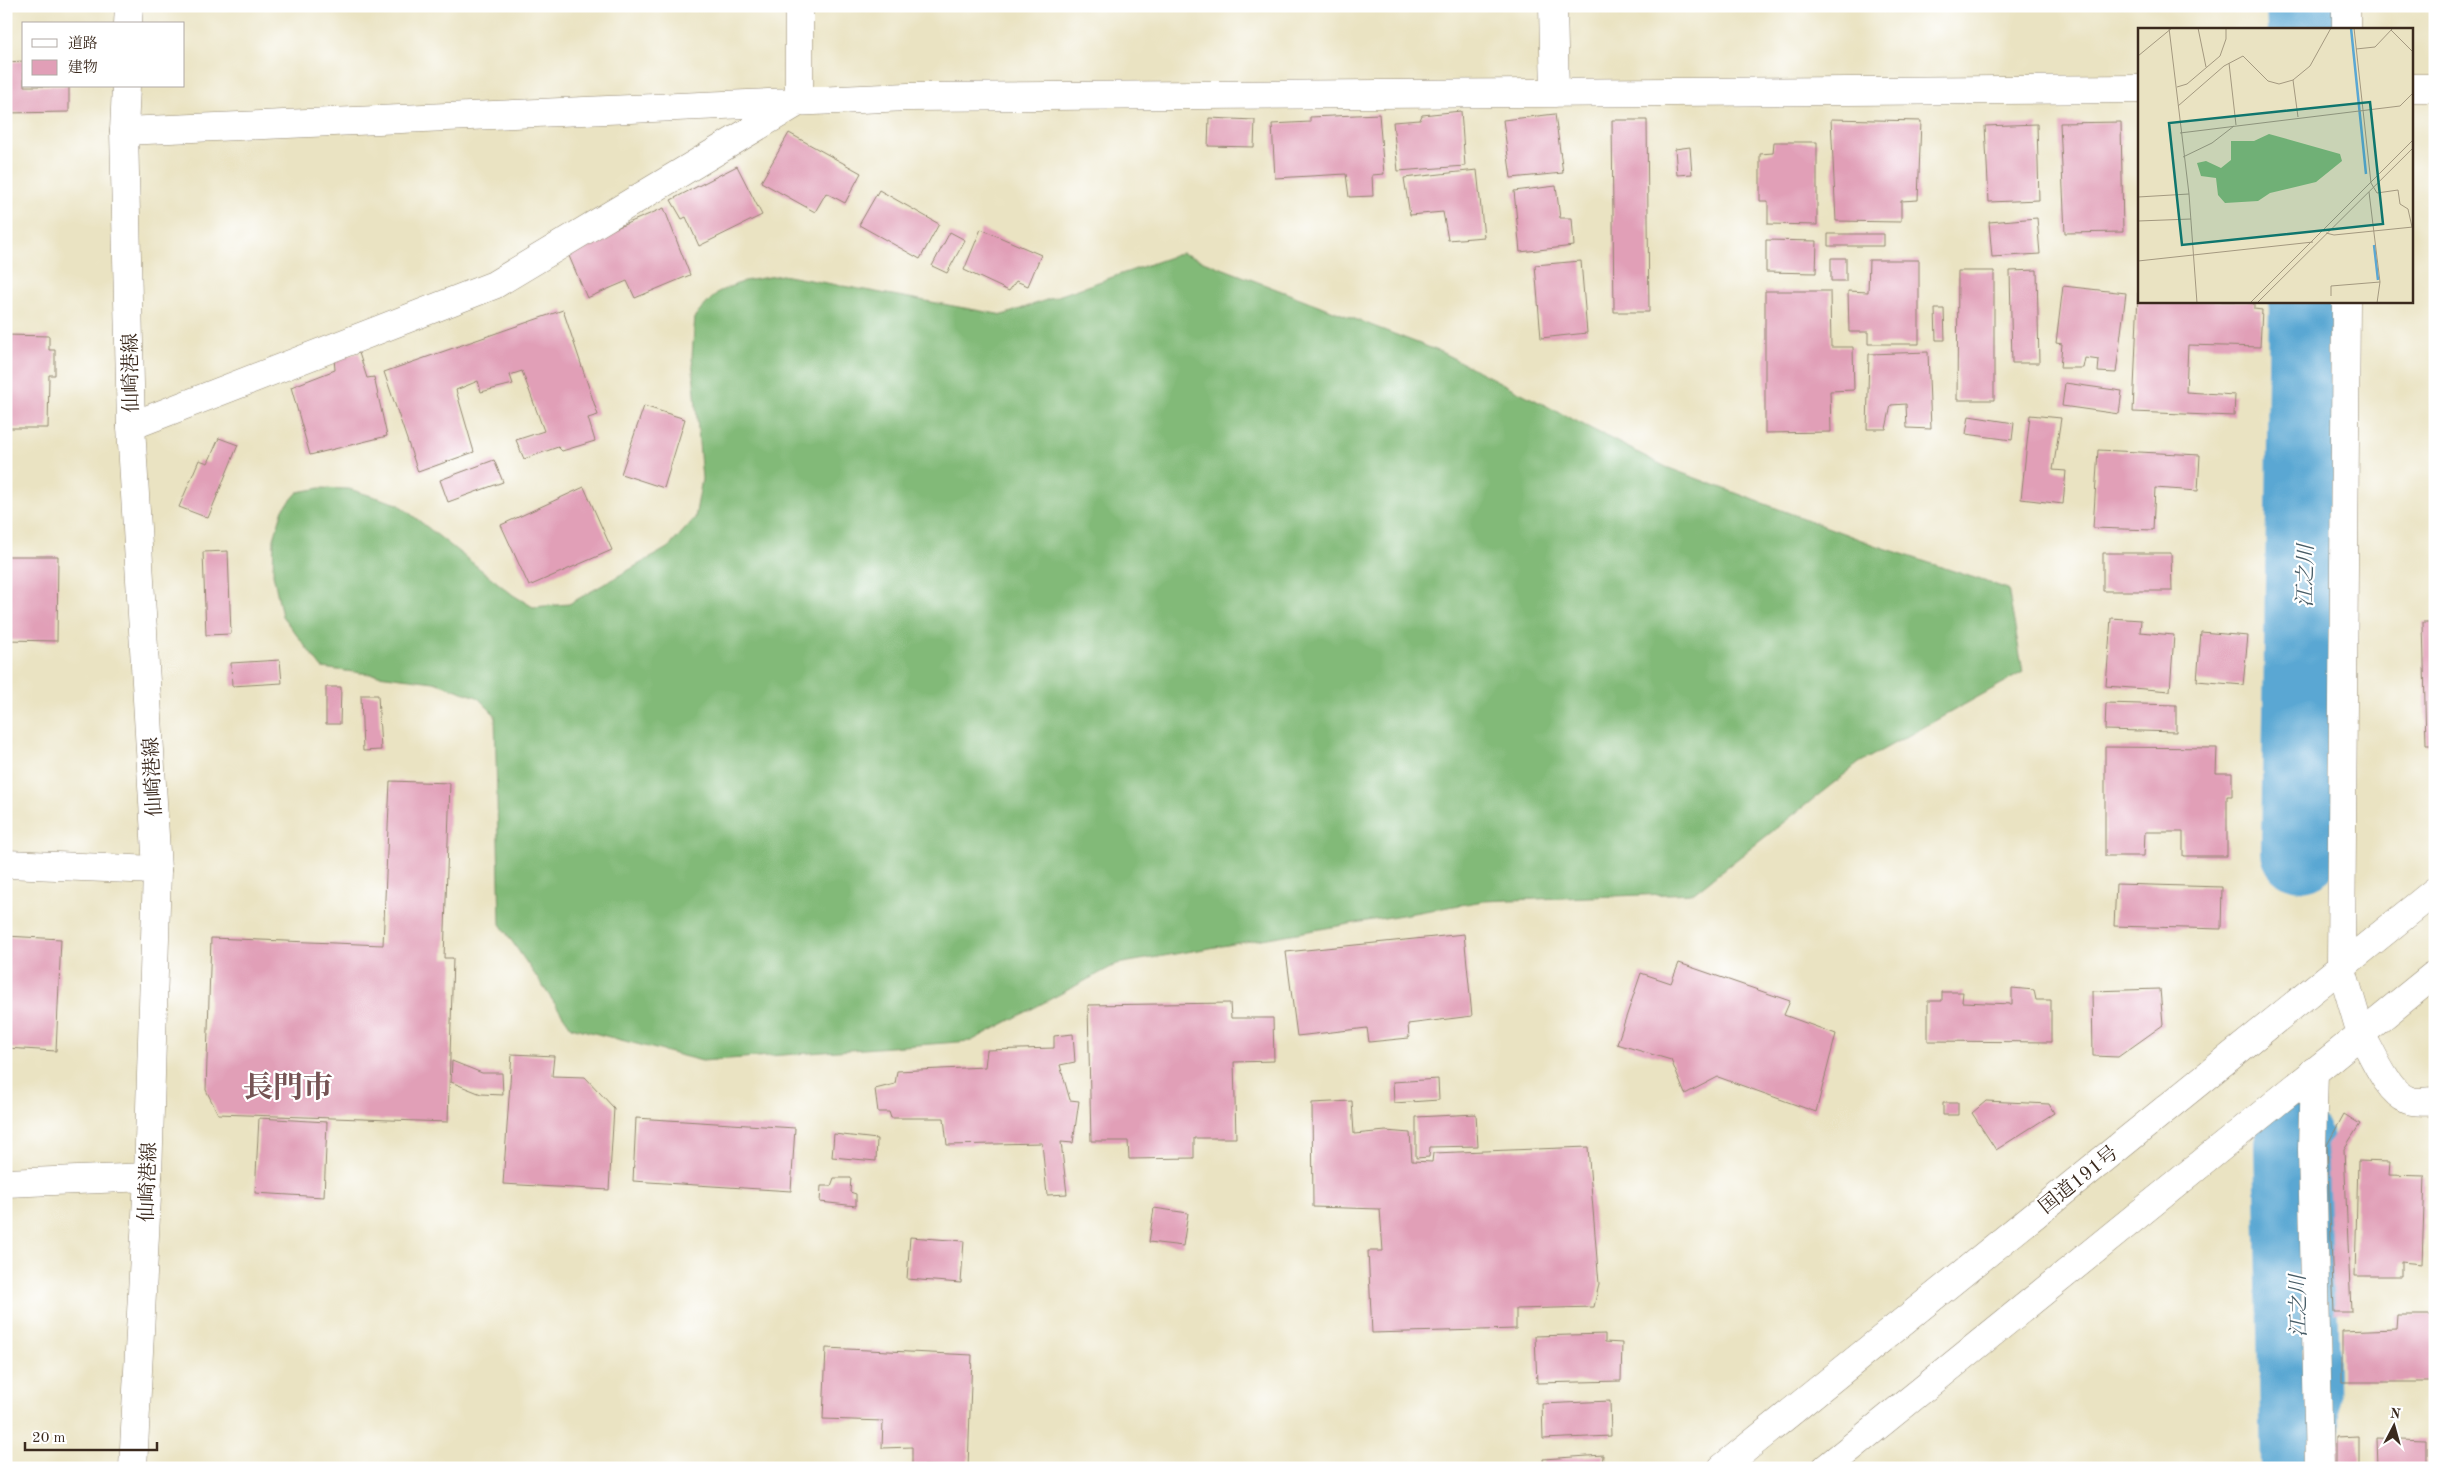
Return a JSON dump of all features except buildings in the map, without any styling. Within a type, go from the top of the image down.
[{"type":"main road","points":[[128,22],[129,6]]},
{"type":"main road","points":[[799,6],[799,102]]},
{"type":"main road","points":[[1553,6],[1555,93]]},
{"type":"main road","points":[[2346,6],[2346,28]]},
{"type":"main road","name":"仙崎港線","points":[[126,88],[124,132],[131,426],[157,870],[148,1177],[133,1468]]},
{"type":"main road","points":[[2414,88],[2435,88]]},
{"type":"main road","points":[[124,132],[918,97],[2138,89]]},
{"type":"main road","points":[[131,426],[494,285],[799,102]]},
{"type":"main road","points":[[2346,302],[2341,966],[2361,1034],[2389,1085],[2406,1100],[2420,1103],[2435,1101]]},
{"type":"main road","points":[[6,864],[157,870]]},
{"type":"main road","name":"国道191号","points":[[1722,1468],[2435,891]]},
{"type":"main road","points":[[1826,1468],[2435,974]]},
{"type":"main road","points":[[2314,1071],[2312,1149],[2319,1468]]},
{"type":"main road","points":[[6,1183],[148,1177]]},
{"type":"green space","points":[[1182,253],[1441,352],[1666,467],[1875,545],[2008,589],[2023,672],[1859,763],[1694,893],[1483,901],[1117,964],[971,1041],[702,1061],[571,1027],[500,924],[495,715],[477,697],[434,682],[322,668],[282,616],[273,574],[274,538],[283,509],[298,492],[320,488],[349,489],[398,504],[513,595],[533,607],[569,604],[669,547],[695,518],[702,479],[692,357],[695,316],[718,292],[744,281],[782,275],[1003,315]]},
{"type":"waterway","name":"江之川","points":[[2306,6],[2307,28]]},
{"type":"waterway","name":"江之川","points":[[2301,851],[2309,302]]},
{"type":"waterway","name":"江之川","points":[[2294,1145],[2301,1468]]},
{"type":"district","name":"長門市","points":[[288,1087]]}]
